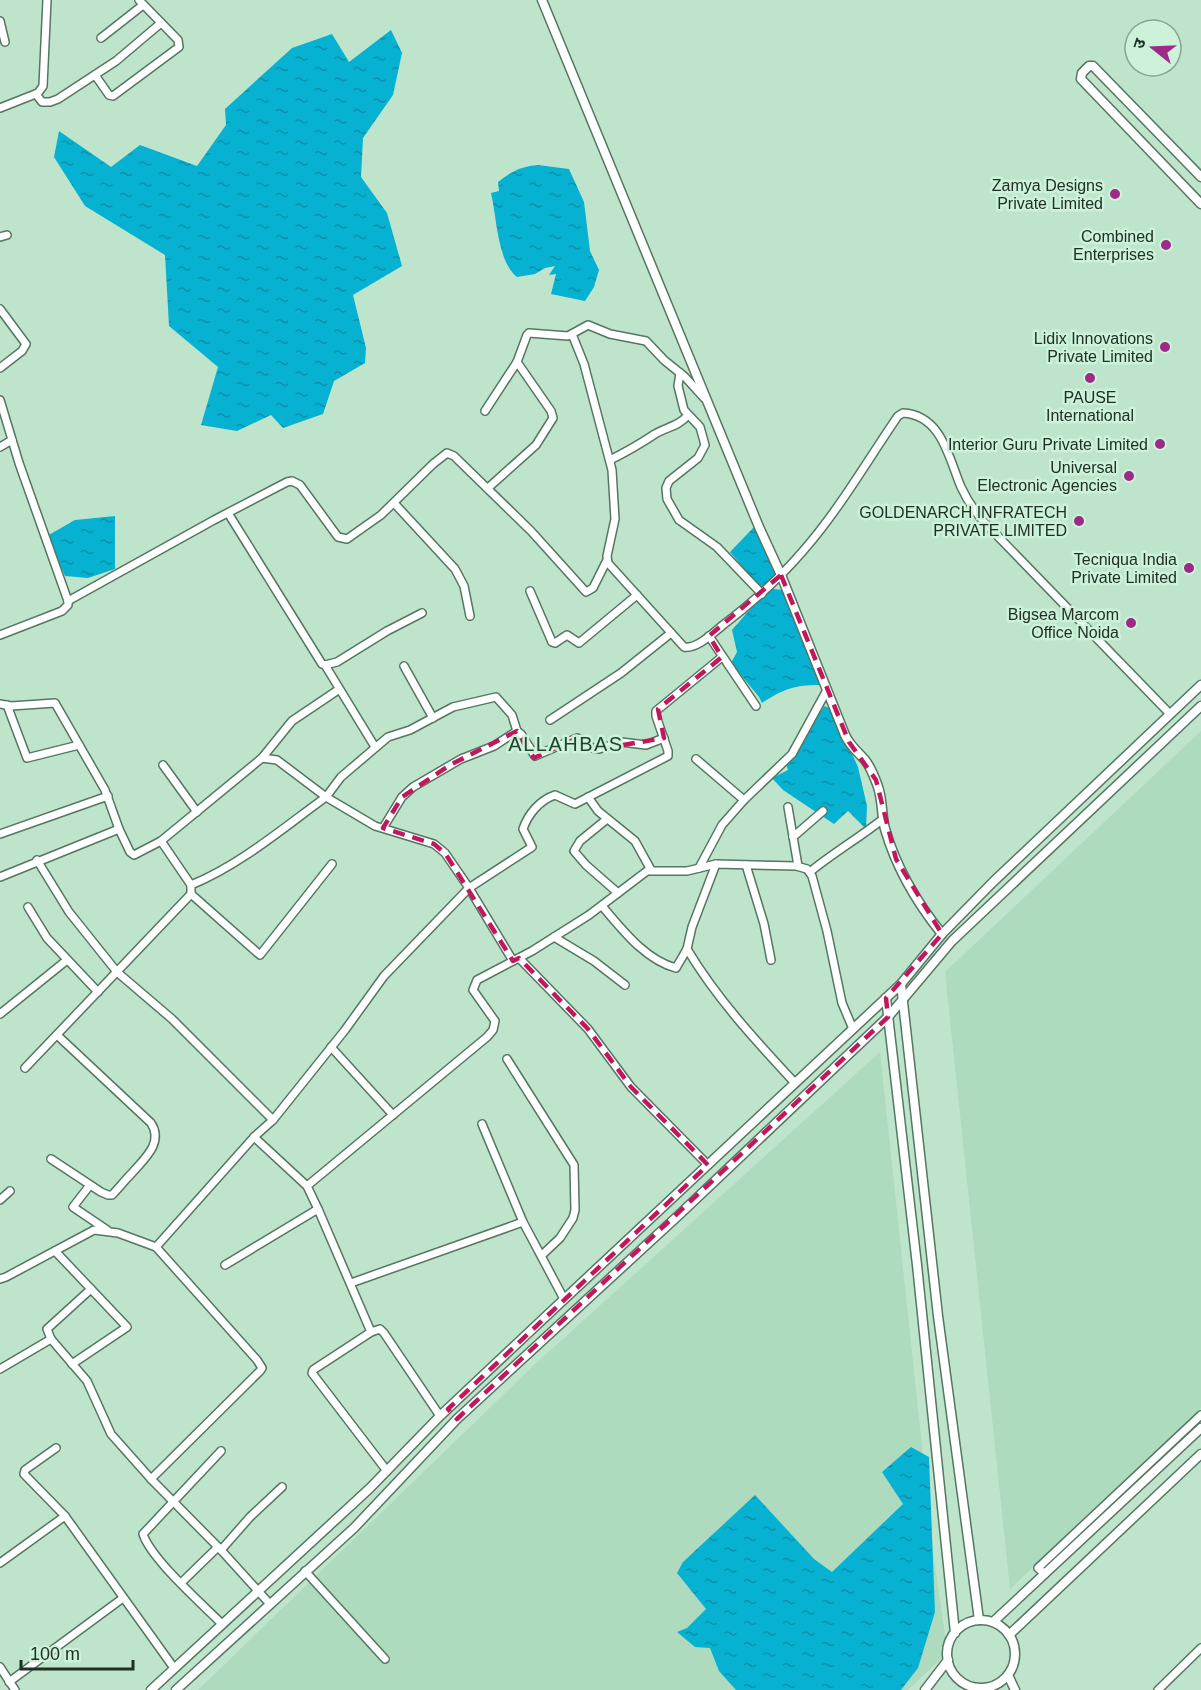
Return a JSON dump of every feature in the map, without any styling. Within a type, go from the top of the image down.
[{"type":"street","points":[[0,108],[41,90],[44,82],[47,0]]},
{"type":"street","points":[[542,0],[851,747],[866,761],[876,780],[883,803],[883,819],[890,845],[906,880],[942,934]]},
{"type":"street","points":[[95,75],[113,96],[177,50],[179,44],[178,40],[141,2],[101,38]]},
{"type":"street","points":[[0,21],[5,42]]},
{"type":"street","points":[[36,94],[42,102],[50,102],[95,75],[161,24]]},
{"type":"street","points":[[1201,177],[1093,66],[1089,66],[1081,79],[1201,204]]},
{"type":"street","points":[[0,309],[26,344],[22,351],[0,368]]},
{"type":"street","points":[[485,411],[517,362],[528,333],[565,336],[582,327],[592,326],[610,334],[646,341],[709,404]]},
{"type":"street","points":[[68,601],[228,513],[292,481],[304,490],[338,537],[350,538],[394,503],[447,453],[454,456],[543,543],[586,592],[593,588],[607,560],[615,519],[610,460],[584,364],[572,334]]},
{"type":"street","points":[[488,488],[536,445],[553,418],[551,411],[517,362]]},
{"type":"street","points":[[680,373],[678,386],[684,410],[700,427],[705,445],[699,458],[669,481],[666,488],[668,499],[679,520],[717,547],[762,594]]},
{"type":"street","points":[[0,400],[47,547],[68,601],[68,605],[62,611],[0,635]]},
{"type":"street","points":[[607,560],[687,648],[709,636],[762,594],[803,552],[826,523],[898,416],[903,412],[909,413],[932,427],[944,442],[962,490],[985,523],[1170,714]]},
{"type":"street","points":[[610,460],[679,424],[688,415]]},
{"type":"street","points":[[0,447],[12,440]]},
{"type":"street","points":[[394,503],[455,569],[464,586],[470,616]]},
{"type":"street","points":[[228,513],[375,747]]},
{"type":"street","points":[[530,591],[552,642],[555,643],[567,635],[579,643],[637,595]]},
{"type":"street","points":[[325,665],[337,662],[387,631],[423,613]]},
{"type":"street","points":[[550,720],[621,673],[671,633]]},
{"type":"street","points":[[709,636],[756,706]]},
{"type":"street","points":[[156,1247],[254,1137],[273,1120],[384,976],[469,888],[532,847],[523,829],[531,814],[544,800],[555,795],[574,804],[668,756],[656,716],[658,709],[722,657]]},
{"type":"street","points":[[404,666],[433,718]]},
{"type":"street","points":[[150,1690],[387,1471],[440,1416],[854,1029],[901,984],[942,934],[1001,874],[1201,685]]},
{"type":"street","points":[[79,745],[27,758],[4,704],[55,703],[79,745],[108,796],[119,829],[130,852],[134,855],[161,841],[197,812],[262,758],[292,721],[338,690]]},
{"type":"street","points":[[699,868],[718,831],[744,800],[792,754],[827,690]]},
{"type":"street","points":[[191,885],[212,876],[260,846],[326,797],[341,777],[375,747],[394,734],[410,730],[458,706],[496,697],[512,716],[517,731],[533,755],[537,756],[577,738],[592,748],[599,749],[621,742],[646,745],[664,738]]},
{"type":"street","points":[[176,1690],[354,1528],[457,1419],[689,1206],[888,1017],[952,941],[1201,706]]},
{"type":"street","points":[[383,828],[409,790],[450,765],[494,746],[517,731]]},
{"type":"street","points":[[262,758],[277,760],[326,797],[365,820],[434,844],[445,853],[516,960],[588,1029],[631,1087],[708,1165]]},
{"type":"street","points":[[696,759],[744,800]]},
{"type":"street","points":[[163,765],[197,812]]},
{"type":"street","points":[[0,834],[108,796]]},
{"type":"street","points":[[588,797],[595,808],[635,841],[651,870]]},
{"type":"street","points":[[788,807],[798,866]]},
{"type":"street","points":[[793,837],[823,810]]},
{"type":"street","points":[[607,819],[580,841],[574,851],[586,865],[618,893]]},
{"type":"street","points":[[810,872],[883,819]]},
{"type":"street","points":[[0,877],[37,860],[119,829]]},
{"type":"street","points":[[25,1068],[191,894],[191,885],[161,841]]},
{"type":"street","points":[[37,860],[69,912],[117,972],[172,1019],[273,1120]]},
{"type":"street","points":[[191,894],[260,955],[333,864]]},
{"type":"street","points":[[716,864],[687,940],[687,949],[697,967],[742,1026],[795,1083]]},
{"type":"street","points":[[307,1186],[493,1030],[495,1021],[474,993],[473,987],[477,980],[554,937],[651,870],[683,871],[716,864],[798,866],[810,872],[842,1003],[854,1029]]},
{"type":"street","points":[[746,865],[764,924],[771,960]]},
{"type":"street","points":[[602,906],[628,937],[672,967],[676,968],[687,949]]},
{"type":"street","points":[[28,907],[47,938],[98,992]]},
{"type":"street","points":[[554,937],[594,961],[625,985]]},
{"type":"street","points":[[0,1014],[68,960]]},
{"type":"street","points":[[901,984],[938,1316],[979,1620]]},
{"type":"street","points":[[886,998],[917,1265],[955,1633]]},
{"type":"street","points":[[51,1159],[90,1185],[112,1195],[146,1157],[152,1148],[156,1134],[151,1123],[57,1035]]},
{"type":"street","points":[[331,1047],[393,1115]]},
{"type":"street","points":[[507,1059],[574,1165],[573,1218],[560,1238],[542,1255]]},
{"type":"street","points":[[482,1124],[523,1222],[564,1299]]},
{"type":"street","points":[[254,1137],[307,1186],[371,1332]]},
{"type":"street","points":[[90,1185],[72,1207],[107,1231]]},
{"type":"street","points":[[0,1200],[10,1191]]},
{"type":"street","points":[[225,1265],[318,1209]]},
{"type":"street","points":[[351,1283],[523,1222]]},
{"type":"street","points":[[0,1279],[6,1278],[94,1230],[118,1233],[156,1247],[262,1368],[151,1479]]},
{"type":"street","points":[[55,1251],[127,1327],[72,1364]]},
{"type":"street","points":[[91,1289],[46,1329],[51,1339],[87,1381],[111,1434],[270,1603]]},
{"type":"street","points":[[387,1471],[312,1373],[313,1370],[371,1332],[380,1329],[440,1416]]},
{"type":"street","points":[[0,1369],[51,1339]]},
{"type":"street","points":[[448,1409],[457,1419]]},
{"type":"street","points":[[1045,1574],[1038,1568],[1201,1414]]},
{"type":"street","points":[[993,1622],[1201,1428]]},
{"type":"street","points":[[56,1448],[24,1472],[65,1516],[174,1668]]},
{"type":"street","points":[[221,1451],[143,1534],[146,1542],[181,1583],[222,1624]]},
{"type":"street","points":[[1009,1635],[1201,1454]]},
{"type":"street","points":[[181,1583],[282,1487]]},
{"type":"street","points":[[0,1563],[65,1516]]},
{"type":"street","points":[[305,1571],[385,1659]]},
{"type":"street","points":[[9,1682],[123,1598]]},
{"type":"street","points":[[979,1620],[999,1625],[1009,1635],[1015,1655],[1008,1675],[997,1684],[984,1689],[966,1688],[950,1667],[949,1646],[955,1633],[966,1624],[979,1620]]},
{"type":"street","points":[[1158,1690],[1201,1648]]},
{"type":"street","points":[[925,1690],[948,1660]]},
{"type":"street","points":[[0,1667],[15,1690]]},
{"type":"street","points":[[1008,1675],[1016,1690]]},
{"type":"highlighted area","points":[[781,575],[849,742],[876,780],[896,859],[942,934],[886,998],[888,1017],[457,1419],[448,1409],[708,1165],[631,1087],[588,1029],[519,958],[513,961],[445,853],[434,844],[383,828],[402,797],[450,765],[517,731],[534,758],[577,738],[600,749],[664,738],[658,709],[722,657],[709,636]]},
{"type":"shaded area","points":[[1201,731],[1201,1408],[1010,1589],[945,972]]},
{"type":"shaded area","points":[[880,1052],[934,1559],[945,1635],[952,1648],[908,1690],[198,1690],[531,1368]]},
{"type":"water","points":[[391,30],[402,53],[393,95],[363,138],[361,177],[387,213],[402,266],[353,295],[366,348],[365,363],[334,381],[323,414],[283,428],[271,415],[237,431],[201,425],[218,367],[169,326],[165,255],[85,206],[54,157],[59,131],[111,167],[140,145],[197,166],[226,125],[225,109],[292,48],[332,34],[349,62]]},
{"type":"water","points":[[538,165],[569,169],[584,202],[590,251],[599,270],[594,287],[585,301],[551,294],[556,274],[549,275],[555,266],[545,268],[535,274],[517,277],[505,261],[491,193],[499,191],[498,182],[512,172]]},
{"type":"water","points":[[115,516],[115,569],[88,578],[65,576],[47,536],[75,520]]},
{"type":"water","points":[[754,527],[777,575],[761,589],[730,552]]},
{"type":"water","points":[[773,589],[784,590],[820,685],[789,689],[762,703],[731,663],[737,652],[732,630],[759,599]]},
{"type":"water","points":[[824,706],[832,709],[858,767],[867,806],[866,829],[848,811],[834,824],[783,790],[772,778],[788,770],[785,761],[805,736]]},
{"type":"water","points":[[911,1447],[929,1457],[935,1612],[918,1668],[901,1690],[736,1690],[719,1671],[710,1648],[695,1647],[677,1632],[687,1628],[706,1609],[677,1573],[683,1562],[755,1495],[814,1559],[832,1572],[903,1504],[882,1472]]},
{"type":"place","name":"Zamya Designs Private Limited","points":[[1115,194]]},
{"type":"place","name":"Combined Enterprises","points":[[1166,245]]},
{"type":"place","name":"Lidix Innovations Private Limited","points":[[1165,347]]},
{"type":"place","name":"PAUSE International","points":[[1090,378]]},
{"type":"place","name":"Interior Guru Private Limited","points":[[1160,444]]},
{"type":"place","name":"Universal Electronic Agencies","points":[[1129,476]]},
{"type":"place","name":"GOLDENARCH INFRATECH PRIVATE LIMITED","points":[[1079,521]]},
{"type":"place","name":"Tecniqua India Private Limited","points":[[1189,568]]},
{"type":"place","name":"Bigsea Marcom Office Noida","points":[[1131,623]]},
{"type":"district","name":"ALLAHBAS","points":[[566,744]]}]
